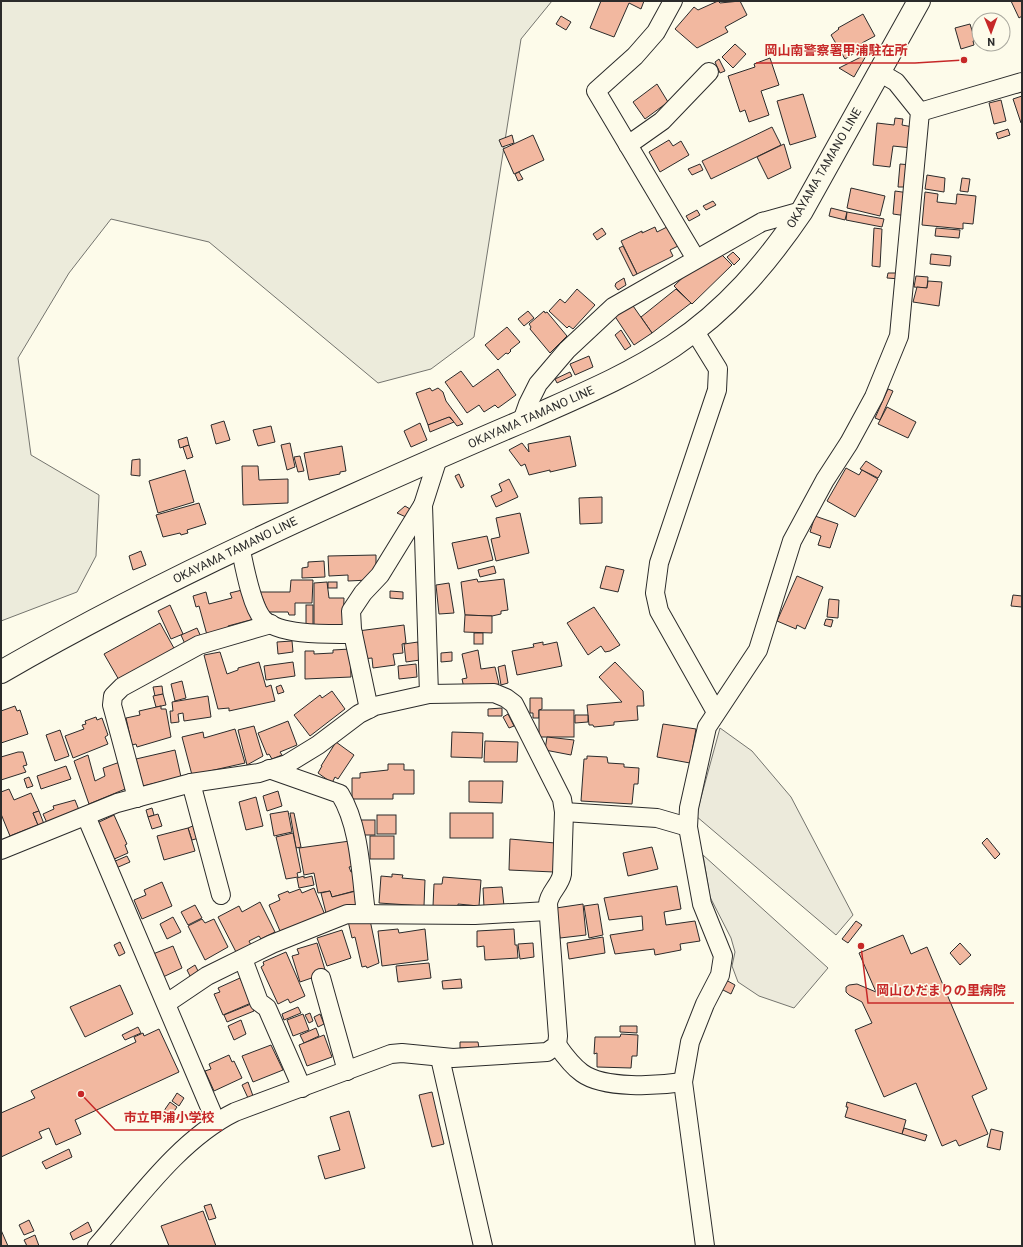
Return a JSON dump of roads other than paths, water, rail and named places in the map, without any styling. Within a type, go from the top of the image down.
[{"type":"main road","name":"OKAYAMA TAMANO LINE","points":[[1,672],[66,634],[240,546],[605,385],[674,345],[738,293],[761,268],[802,211],[919,1]]},
{"type":"street","points":[[673,1],[656,32],[635,56],[596,91],[696,258]]},
{"type":"street","points":[[628,145],[662,121],[709,72]]},
{"type":"street","points":[[705,1246],[683,1082],[690,1042],[705,1004],[720,975],[723,956],[702,904],[688,827],[688,808],[707,727],[758,650],[792,541],[825,480],[849,443],[874,397],[899,336],[920,112],[896,82],[879,72]]},
{"type":"street","points":[[920,112],[1022,82]]},
{"type":"street","points":[[522,421],[528,404],[538,384],[567,350],[613,307],[696,258],[762,222],[802,211]]},
{"type":"street","points":[[694,330],[718,369],[717,390],[659,563],[655,593],[659,611],[716,712]]},
{"type":"street","points":[[369,709],[353,634],[351,611],[363,593],[380,575],[423,505],[438,458]]},
{"type":"street","points":[[423,505],[429,694]]},
{"type":"street","points":[[240,546],[252,597],[262,619],[271,624],[307,634],[353,634]]},
{"type":"street","points":[[137,798],[112,705],[113,696],[122,687],[199,645],[271,624]]},
{"type":"street","points":[[1,850],[117,803],[191,783],[258,773],[287,764],[318,745],[359,714],[369,709],[429,694],[494,693],[506,698],[514,704],[562,798],[564,812],[562,874],[560,883],[549,896],[548,912],[558,1036],[557,1046],[582,1073],[594,1079],[639,1086],[658,1086],[683,1082]]},
{"type":"street","points":[[269,769],[340,794],[348,806],[355,836],[366,913]]},
{"type":"street","points":[[191,783],[221,895]]},
{"type":"street","points":[[564,812],[656,818],[688,827]]},
{"type":"street","points":[[86,816],[167,1003],[216,1122]]},
{"type":"street","points":[[167,1003],[207,976],[272,944],[347,914],[475,915],[548,912]]},
{"type":"street","points":[[243,959],[259,1002],[267,1008],[302,1088]]},
{"type":"street","points":[[322,978],[348,1071]]},
{"type":"street","points":[[96,1246],[192,1140],[216,1122],[235,1112],[391,1054],[402,1052],[440,1058],[547,1052],[557,1046]]},
{"type":"street","points":[[440,1058],[483,1246]]},
{"type":"place","name":"岡山南警察署甲浦駐在所","points":[[964,60]]},
{"type":"place","name":"岡山ひだまりの里病院","points":[[861,946]]},
{"type":"place","name":"市立甲浦小学校","points":[[81,1094]]}]
